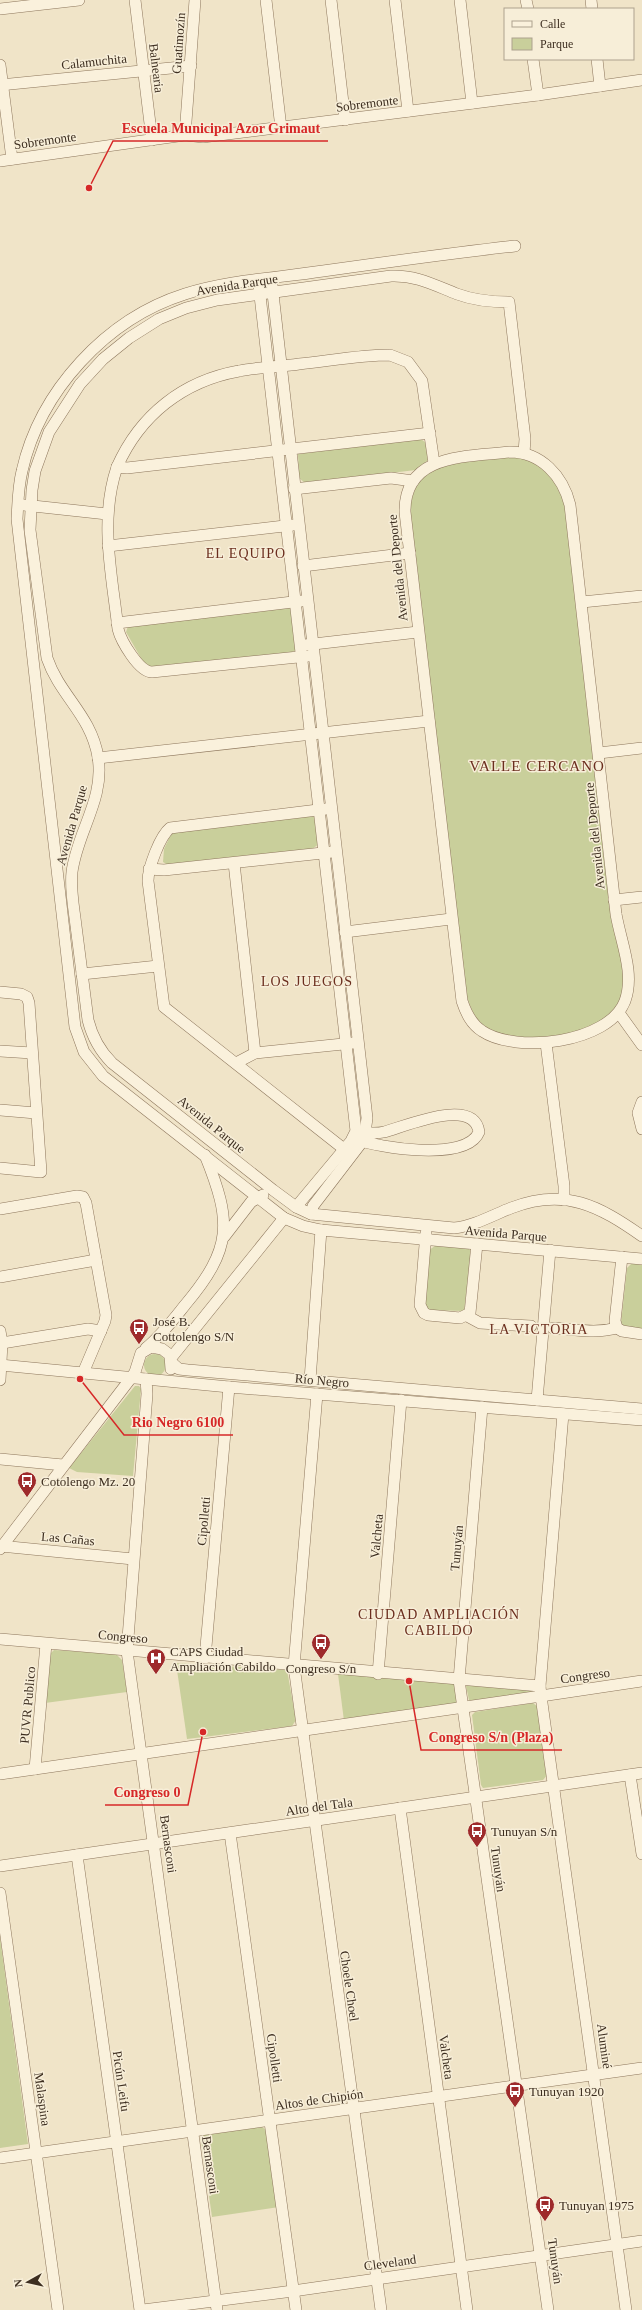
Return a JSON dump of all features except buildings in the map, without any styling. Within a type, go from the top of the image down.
[{"type":"street","points":[[0,9],[79,0]]},
{"type":"street","name":"Balnearia","points":[[135,0],[152,140]]},
{"type":"street","name":"Guatimozín","points":[[185,135],[196,0]]},
{"type":"street","points":[[266,0],[281,128]]},
{"type":"street","points":[[331,0],[345,120]]},
{"type":"street","points":[[395,0],[408,112]]},
{"type":"street","points":[[460,0],[472,103]]},
{"type":"street","points":[[534,60],[538,96]]},
{"type":"street","points":[[597,60],[600,86]]},
{"type":"street","points":[[0,66],[1,85],[12,159]]},
{"type":"street","name":"Calamuchita","points":[[1,85],[191,66]]},
{"type":"street","name":"Sobremonte","points":[[0,161],[185,135],[203,137],[538,96],[642,80]]},
{"type":"street","name":"Avenida Parque","points":[[515,246],[271,278],[213,287],[173,298],[119,328],[86,356],[51,400],[34,434],[22,472],[18,504],[18,544],[75,1027],[78,1040],[92,1065],[103,1076],[205,1154],[284,1218],[303,1226],[321,1230],[642,1259]]},
{"type":"street","name":"Avenida Parque","points":[[524,453],[525,439],[509,302],[468,297],[425,280],[400,276],[218,300],[172,313],[145,327],[104,359],[70,396],[49,432],[35,471],[30,505],[30,530],[47,658],[55,678],[86,720],[98,758],[98,778],[94,805],[78,846],[72,872],[72,889],[90,1029],[105,1056],[273,1190],[296,1207],[311,1214],[426,1226],[460,1227],[524,1204],[564,1200],[578,1201],[599,1208],[640,1230]]},
{"type":"street","points":[[271,278],[313,650],[316,734]]},
{"type":"street","points":[[259,280],[301,651],[316,734],[325,809],[330,852],[345,1044],[359,1136]]},
{"type":"street","points":[[418,632],[313,650],[148,672],[141,668],[122,640],[117,623],[108,546],[107,514],[117,467],[129,442],[139,429],[170,399],[196,384],[241,370],[383,355],[401,358],[414,367],[422,381],[434,463]]},
{"type":"street","points":[[117,467],[127,468],[430,433]]},
{"type":"street","name":"Avenida del Deporte","points":[[510,452],[524,453],[536,458],[552,470],[568,494],[582,602],[614,900],[629,977],[626,996],[619,1013],[614,1019],[596,1029],[546,1043],[516,1042],[491,1036],[478,1028],[469,1018],[462,1001],[451,919],[405,506],[413,482],[424,469],[434,463],[451,458],[510,452]]},
{"type":"street","points":[[294,489],[391,478],[413,482]]},
{"type":"street","points":[[18,504],[107,514]]},
{"type":"street","points":[[108,546],[298,524]]},
{"type":"street","points":[[303,566],[410,554]]},
{"type":"street","points":[[582,602],[642,596]]},
{"type":"street","points":[[117,623],[307,600]]},
{"type":"street","points":[[98,758],[429,721]]},
{"type":"street","points":[[598,753],[642,748]]},
{"type":"street","points":[[325,809],[170,828],[164,834],[150,869],[148,881],[164,1007],[348,1152]]},
{"type":"street","points":[[150,869],[164,870],[330,852]]},
{"type":"street","points":[[311,1214],[313,1206],[359,1136],[366,1118],[345,932],[330,852]]},
{"type":"street","points":[[234,863],[255,1053]]},
{"type":"street","points":[[614,900],[642,897]]},
{"type":"street","points":[[345,932],[451,919]]},
{"type":"street","points":[[82,974],[158,966]]},
{"type":"street","points":[[0,992],[21,994],[27,997],[41,1172],[0,1168]]},
{"type":"street","points":[[619,1013],[642,1045]]},
{"type":"street","points":[[236,1063],[255,1053],[357,1043]]},
{"type":"street","points":[[546,1043],[564,1200]]},
{"type":"street","points":[[0,1051],[32,1053]]},
{"type":"street","points":[[642,1102],[638,1113],[642,1129]]},
{"type":"street","points":[[0,1110],[36,1113]]},
{"type":"street","points":[[450,1115],[469,1118],[476,1124],[480,1132],[471,1142],[441,1150],[411,1149],[359,1136],[385,1132],[432,1117],[450,1115]]},
{"type":"street","points":[[189,1142],[198,1130]]},
{"type":"street","points":[[296,1207],[348,1152]]},
{"type":"street","points":[[146,1379],[141,1374],[138,1366],[138,1359],[145,1349],[160,1336],[206,1280],[217,1259],[225,1220],[223,1202],[205,1154]]},
{"type":"street","points":[[221,1242],[243,1212],[258,1197],[273,1190]]},
{"type":"street","points":[[0,1209],[77,1196],[82,1198],[86,1203],[106,1315],[84,1373]]},
{"type":"street","points":[[171,1360],[284,1218]]},
{"type":"street","points":[[426,1226],[420,1305],[428,1315],[460,1318],[467,1316],[480,1323],[531,1326]]},
{"type":"street","points":[[310,1380],[321,1230]]},
{"type":"street","points":[[467,1316],[471,1308],[477,1244]]},
{"type":"street","points":[[537,1400],[550,1250]]},
{"type":"street","points":[[622,1257],[615,1321],[617,1328],[622,1331],[642,1334]]},
{"type":"street","points":[[0,1277],[96,1260]]},
{"type":"street","points":[[558,1328],[578,1328],[603,1332],[617,1328]]},
{"type":"street","points":[[2,1343],[88,1329],[101,1331]]},
{"type":"street","points":[[0,1331],[2,1343],[0,1380]]},
{"type":"street","points":[[145,1349],[157,1347],[166,1351],[171,1360],[171,1370],[167,1377],[161,1380]]},
{"type":"street","name":"Río Negro","points":[[171,1360],[180,1369],[642,1409]]},
{"type":"street","name":"Río Negro","points":[[1,1366],[229,1387],[642,1420]]},
{"type":"street","points":[[1,1547],[63,1465],[132,1378],[138,1366]]},
{"type":"street","name":"Bernasconi","points":[[146,1379],[147,1394],[133,1559],[128,1651],[155,1844],[192,2131],[217,2305]]},
{"type":"street","name":"Cipolletti","points":[[205,1658],[229,1387]]},
{"type":"street","name":"Choele Choel","points":[[317,1394],[294,1666],[313,1821],[381,2310]]},
{"type":"street","name":"Valcheta","points":[[378,1674],[401,1400]]},
{"type":"street","name":"Tunuyán","points":[[482,1407],[459,1680],[548,2310]]},
{"type":"street","name":"Aluminé","points":[[563,1414],[541,1691],[595,2074],[626,2310]]},
{"type":"street","points":[[0,1459],[63,1465]]},
{"type":"street","name":"Las Cañas","points":[[1,1547],[133,1559]]},
{"type":"street","name":"Congreso","points":[[0,1639],[378,1674],[459,1680],[541,1691],[642,1681]]},
{"type":"street","name":"PUVR Publico","points":[[35,1769],[46,1644]]},
{"type":"street","points":[[0,1774],[462,1708],[541,1691]]},
{"type":"street","name":"Alto del Tala","points":[[0,1866],[642,1773]]},
{"type":"street","points":[[630,1775],[642,1854]]},
{"type":"street","name":"Valcheta","points":[[400,1808],[467,2310]]},
{"type":"street","name":"Cipolletti","points":[[230,1833],[296,2310]]},
{"type":"street","name":"Picún Leifu","points":[[77,1855],[141,2310]]},
{"type":"street","name":"Malaspina","points":[[0,1893],[58,2310]]},
{"type":"street","name":"Altos de Chipión","points":[[0,2158],[642,2068]]},
{"type":"street","name":"Cleveland","points":[[141,2310],[217,2305],[377,2278],[642,2242]]},
{"type":"green space","points":[[421,439],[426,443],[428,460],[416,470],[305,483],[299,478],[298,454]]},
{"type":"green space","points":[[519,455],[543,466],[566,498],[624,958],[625,981],[623,995],[615,1009],[601,1021],[583,1029],[562,1035],[541,1038],[501,1034],[486,1027],[476,1018],[467,997],[410,512],[413,495],[416,488],[424,476],[437,467],[445,464]]},
{"type":"green space","points":[[287,607],[291,609],[296,650],[290,653],[146,667],[126,632],[128,626]]},
{"type":"green space","points":[[313,816],[316,820],[319,844],[312,849],[168,865],[163,862],[164,849],[172,832]]},
{"type":"green space","points":[[435,1246],[466,1247],[470,1250],[471,1254],[464,1311],[429,1310],[425,1305],[429,1250]]},
{"type":"green space","points":[[632,1263],[642,1264],[642,1329],[623,1326],[621,1323],[627,1268]]},
{"type":"green space","points":[[155,1354],[159,1355],[165,1361],[165,1369],[159,1375],[155,1376],[151,1375],[145,1369],[144,1365],[145,1361],[151,1355]]},
{"type":"green space","points":[[135,1386],[139,1386],[141,1389],[133,1476],[77,1472],[69,1468]]},
{"type":"green space","points":[[54,1650],[116,1654],[122,1660],[127,1692],[45,1703],[49,1655]]},
{"type":"green space","points":[[176,1663],[287,1670],[296,1720],[292,1726],[187,1739]]},
{"type":"green space","points":[[338,1674],[453,1683],[457,1687],[459,1699],[454,1705],[344,1721]]},
{"type":"green space","points":[[470,1682],[535,1690],[534,1694],[473,1703],[469,1700],[466,1686]]},
{"type":"green space","points":[[533,1703],[538,1707],[548,1774],[543,1780],[483,1788],[481,1785],[472,1715],[475,1712]]},
{"type":"green space","points":[[0,1937],[28,2144],[0,2148]]},
{"type":"green space","points":[[262,2127],[266,2130],[279,2207],[212,2217],[201,2139],[203,2135]]},
{"type":"place","name":"Escuela Municipal Azor Grimaut","points":[[89,188]]},
{"type":"place","name":"José B. Cottolengo S/N","points":[[139,1345]]},
{"type":"place","name":"Rio Negro 6100","points":[[80,1379]]},
{"type":"place","name":"Cotolengo Mz. 20","points":[[27,1498]]},
{"type":"place","name":"Congreso S/n","points":[[321,1660]]},
{"type":"place","name":"CAPS Ciudad Ampliación Cabildo","points":[[156,1675]]},
{"type":"place","name":"Congreso S/n (Plaza)","points":[[409,1681]]},
{"type":"place","name":"Congreso 0","points":[[203,1732]]},
{"type":"place","name":"Tunuyan S/n","points":[[477,1848]]},
{"type":"place","name":"Tunuyan 1920","points":[[515,2108]]},
{"type":"place","name":"Tunuyan 1975","points":[[545,2222]]},
{"type":"district","name":"EL EQUIPO","points":[[246,553]]},
{"type":"district","name":"VALLE CERCANO","points":[[537,766]]},
{"type":"district","name":"LOS JUEGOS","points":[[307,981]]},
{"type":"district","name":"LA VICTORIA","points":[[539,1329]]},
{"type":"district","name":"CIUDAD AMPLIACIÓN CABILDO","points":[[439,1622]]}]
